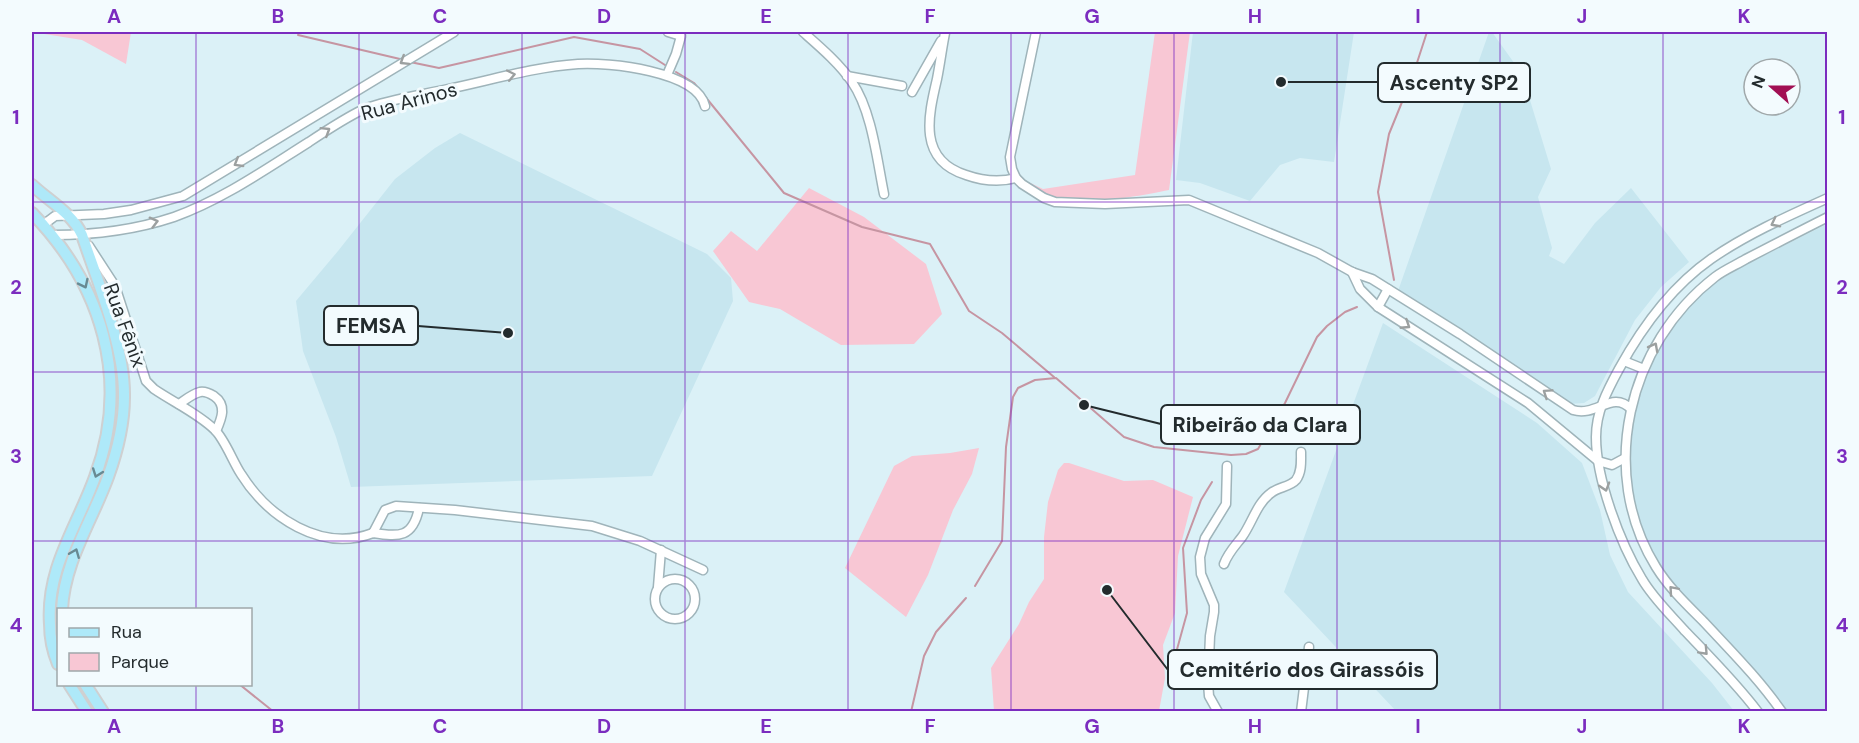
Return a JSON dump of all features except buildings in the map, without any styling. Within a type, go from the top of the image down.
[{"type":"main road","points":[[32,185],[68,215],[78,226],[82,235],[111,324],[121,368],[124,396],[119,441],[108,477],[69,569],[62,608]]},
{"type":"main road","points":[[32,213],[53,235],[76,268],[92,300],[102,332],[111,378],[112,404],[109,433],[98,469],[53,577],[48,604],[50,633],[57,660]]},
{"type":"main road","points":[[70,686],[87,711]]},
{"type":"main road","points":[[86,686],[103,711]]},
{"type":"street","name":"Rua Arinos","points":[[43,225],[55,216],[104,214],[131,210],[183,196],[454,32]]},
{"type":"street","points":[[667,75],[681,36],[668,32]]},
{"type":"street","points":[[803,32],[847,76],[861,98],[884,194]]},
{"type":"street","points":[[945,32],[929,117],[932,146],[939,158],[959,173],[990,181],[1003,182],[1016,178]]},
{"type":"street","points":[[912,92],[945,32]]},
{"type":"street","points":[[1036,32],[1010,157],[1016,178],[1031,191],[1055,202],[1105,204],[1189,200],[1221,211],[1371,279],[1460,334],[1566,406],[1580,412],[1619,401],[1631,409]]},
{"type":"street","name":"Rua Arinos","points":[[53,235],[82,235],[174,217],[200,206],[255,175],[364,109],[513,75],[577,64],[624,66],[667,75],[696,91],[704,99],[705,106]]},
{"type":"street","points":[[847,76],[902,86]]},
{"type":"street","points":[[1758,711],[1741,689],[1666,611],[1641,578],[1619,530],[1598,461],[1596,436],[1600,408],[1624,361],[1654,314],[1674,290],[1713,258],[1775,223],[1827,198]]},
{"type":"street","points":[[1782,711],[1756,678],[1670,586],[1658,569],[1636,523],[1625,458],[1631,409],[1644,369],[1664,330],[1710,280],[1827,217]]},
{"type":"street","name":"Rua Fênix","points":[[82,235],[114,286],[146,381],[154,389],[216,430],[241,475],[256,495],[285,520],[316,535],[332,538],[359,537],[373,532],[394,536],[410,530],[417,519],[419,508]]},
{"type":"street","points":[[1352,272],[1360,290],[1378,307],[1528,403],[1598,461],[1612,465],[1625,458]]},
{"type":"street","points":[[1378,307],[1388,290]]},
{"type":"street","points":[[1624,361],[1644,369]]},
{"type":"street","points":[[178,404],[198,393],[206,392],[213,395],[221,403],[223,414],[216,430]]},
{"type":"street","points":[[1224,564],[1228,554],[1266,498],[1276,489],[1291,484],[1297,479],[1301,452]]},
{"type":"street","points":[[1218,711],[1208,692],[1214,606],[1200,566],[1205,538],[1226,504],[1227,466]]},
{"type":"street","points":[[373,532],[385,510],[396,506],[455,510],[592,526],[661,550],[703,570]]},
{"type":"street","points":[[658,587],[670,579],[684,581],[694,591],[696,598],[692,611],[682,619],[670,619],[659,612],[654,600],[658,587],[661,550]]},
{"type":"street","points":[[1301,711],[1309,647]]},
{"type":"street","points":[[1304,691],[1309,711]]},
{"type":"shaded area","points":[[1193,32],[1354,32],[1334,162],[1300,158],[1280,165],[1250,201],[1200,183],[1176,180]]},
{"type":"shaded area","points":[[1489,32],[1492,32],[1522,74],[1551,169],[1538,197],[1552,248],[1549,256],[1564,264],[1595,223],[1631,188],[1689,262],[1661,287],[1635,320],[1595,396],[1584,403],[1569,404],[1398,291]]},
{"type":"shaded area","points":[[460,133],[707,254],[731,278],[733,301],[652,476],[351,487],[336,437],[303,351],[296,301],[395,179],[435,148]]},
{"type":"shaded area","points":[[1827,224],[1827,711],[1787,711],[1752,669],[1688,603],[1657,563],[1638,519],[1629,471],[1631,422],[1644,374],[1666,334],[1689,305],[1713,284],[1743,266]]},
{"type":"shaded area","points":[[1383,323],[1537,423],[1582,463],[1600,510],[1610,555],[1628,592],[1712,683],[1734,711],[1396,711],[1284,592]]},
{"type":"green space","points":[[32,32],[131,32],[126,64],[82,40]]},
{"type":"green space","points":[[1155,32],[1190,32],[1169,190],[1108,200],[1060,201],[1049,198],[1022,179],[1043,189],[1135,175]]},
{"type":"green space","points":[[809,188],[864,217],[926,264],[942,314],[914,344],[841,345],[780,309],[749,302],[713,251],[731,231],[757,251]]},
{"type":"green space","points":[[979,448],[972,474],[953,510],[928,575],[906,617],[845,568],[894,466],[912,456]]},
{"type":"green space","points":[[1064,463],[1124,481],[1153,480],[1193,497],[1178,556],[1175,613],[1163,645],[1165,678],[1159,711],[994,711],[991,668],[1044,579],[1044,537],[1048,502],[1058,470]]},
{"type":"waterway","points":[[1394,280],[1378,192],[1389,134],[1413,75],[1427,32]]},
{"type":"waterway","points":[[298,35],[400,59]]},
{"type":"waterway","points":[[410,62],[439,68],[574,37],[640,49],[665,65]]},
{"type":"waterway","points":[[676,72],[694,83],[784,193],[862,227],[930,244],[969,311],[1002,333],[1054,377]]},
{"type":"waterway","points":[[975,586],[1002,541],[1006,447],[1013,397],[1018,388],[1035,380],[1056,378],[1124,437],[1154,447],[1231,455],[1246,454],[1258,449],[1285,403],[1317,337],[1345,312],[1357,307]]},
{"type":"waterway","points":[[1173,672],[1187,613],[1183,548],[1201,500],[1212,482]]},
{"type":"waterway","points":[[911,712],[924,656],[936,632],[966,598]]},
{"type":"waterway","points":[[242,686],[274,712]]},
{"type":"place","name":"Ascenty SP2","points":[[1281,82]]},
{"type":"place","name":"FEMSA","points":[[508,333]]},
{"type":"place","name":"Ribeirão da Clara","points":[[1084,405]]},
{"type":"place","name":"Cemitério dos Girassóis","points":[[1107,590]]}]
